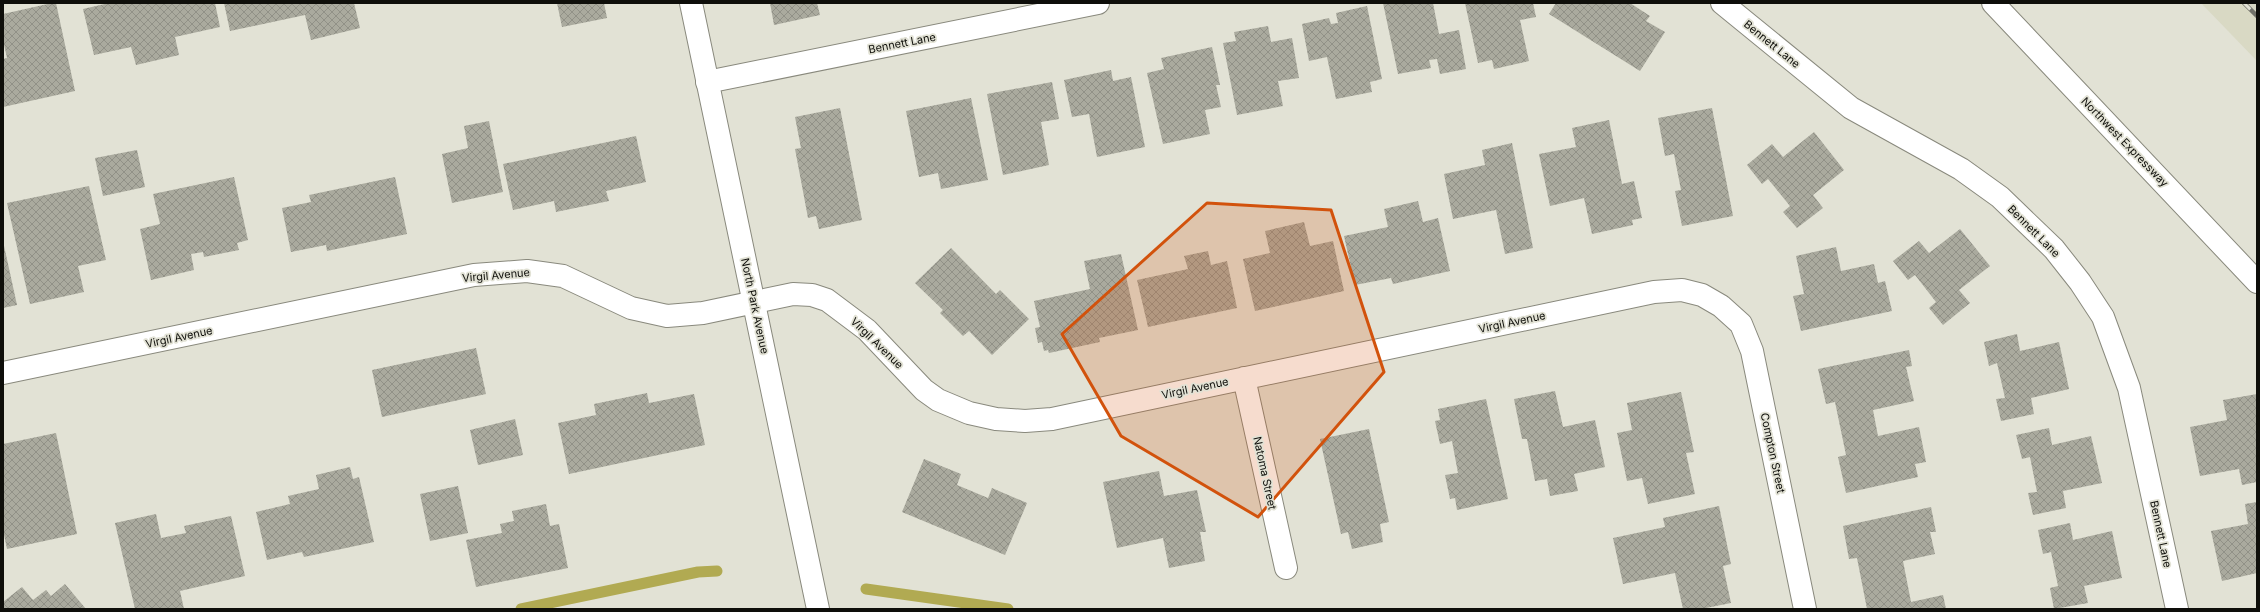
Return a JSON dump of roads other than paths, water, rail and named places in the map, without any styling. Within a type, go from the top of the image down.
[{"type":"street","name":"North Park Avenue","points":[[691,3],[818,609]]},
{"type":"street","name":"Bennett Lane","points":[[707,82],[1098,3]]},
{"type":"street","name":"Bennett Lane","points":[[1722,3],[1851,108],[1961,169],[2000,197],[2054,249],[2080,282],[2103,317],[2129,388],[2177,609]]},
{"type":"street","name":"Northwest Expressway","points":[[1993,3],[2257,282]]},
{"type":"street","name":"Virgil Avenue","points":[[3,373],[474,275],[527,271],[563,276],[631,308],[667,316],[703,313],[793,294],[812,295],[827,300],[867,330],[924,390],[938,400],[969,413],[996,419],[1025,421],[1052,419],[1654,292],[1682,290],[1702,295],[1721,306]]},
{"type":"street","name":"Compton Street","points":[[1721,306],[1741,324],[1752,351],[1805,609]]},
{"type":"street","name":"Natoma Street","points":[[1244,378],[1286,568]]},
{"type":"waterway","points":[[521,609],[698,572],[717,571]]},
{"type":"waterway","points":[[866,589],[1008,609]]},
{"type":"railway","points":[[2244,3],[2257,16]]}]
